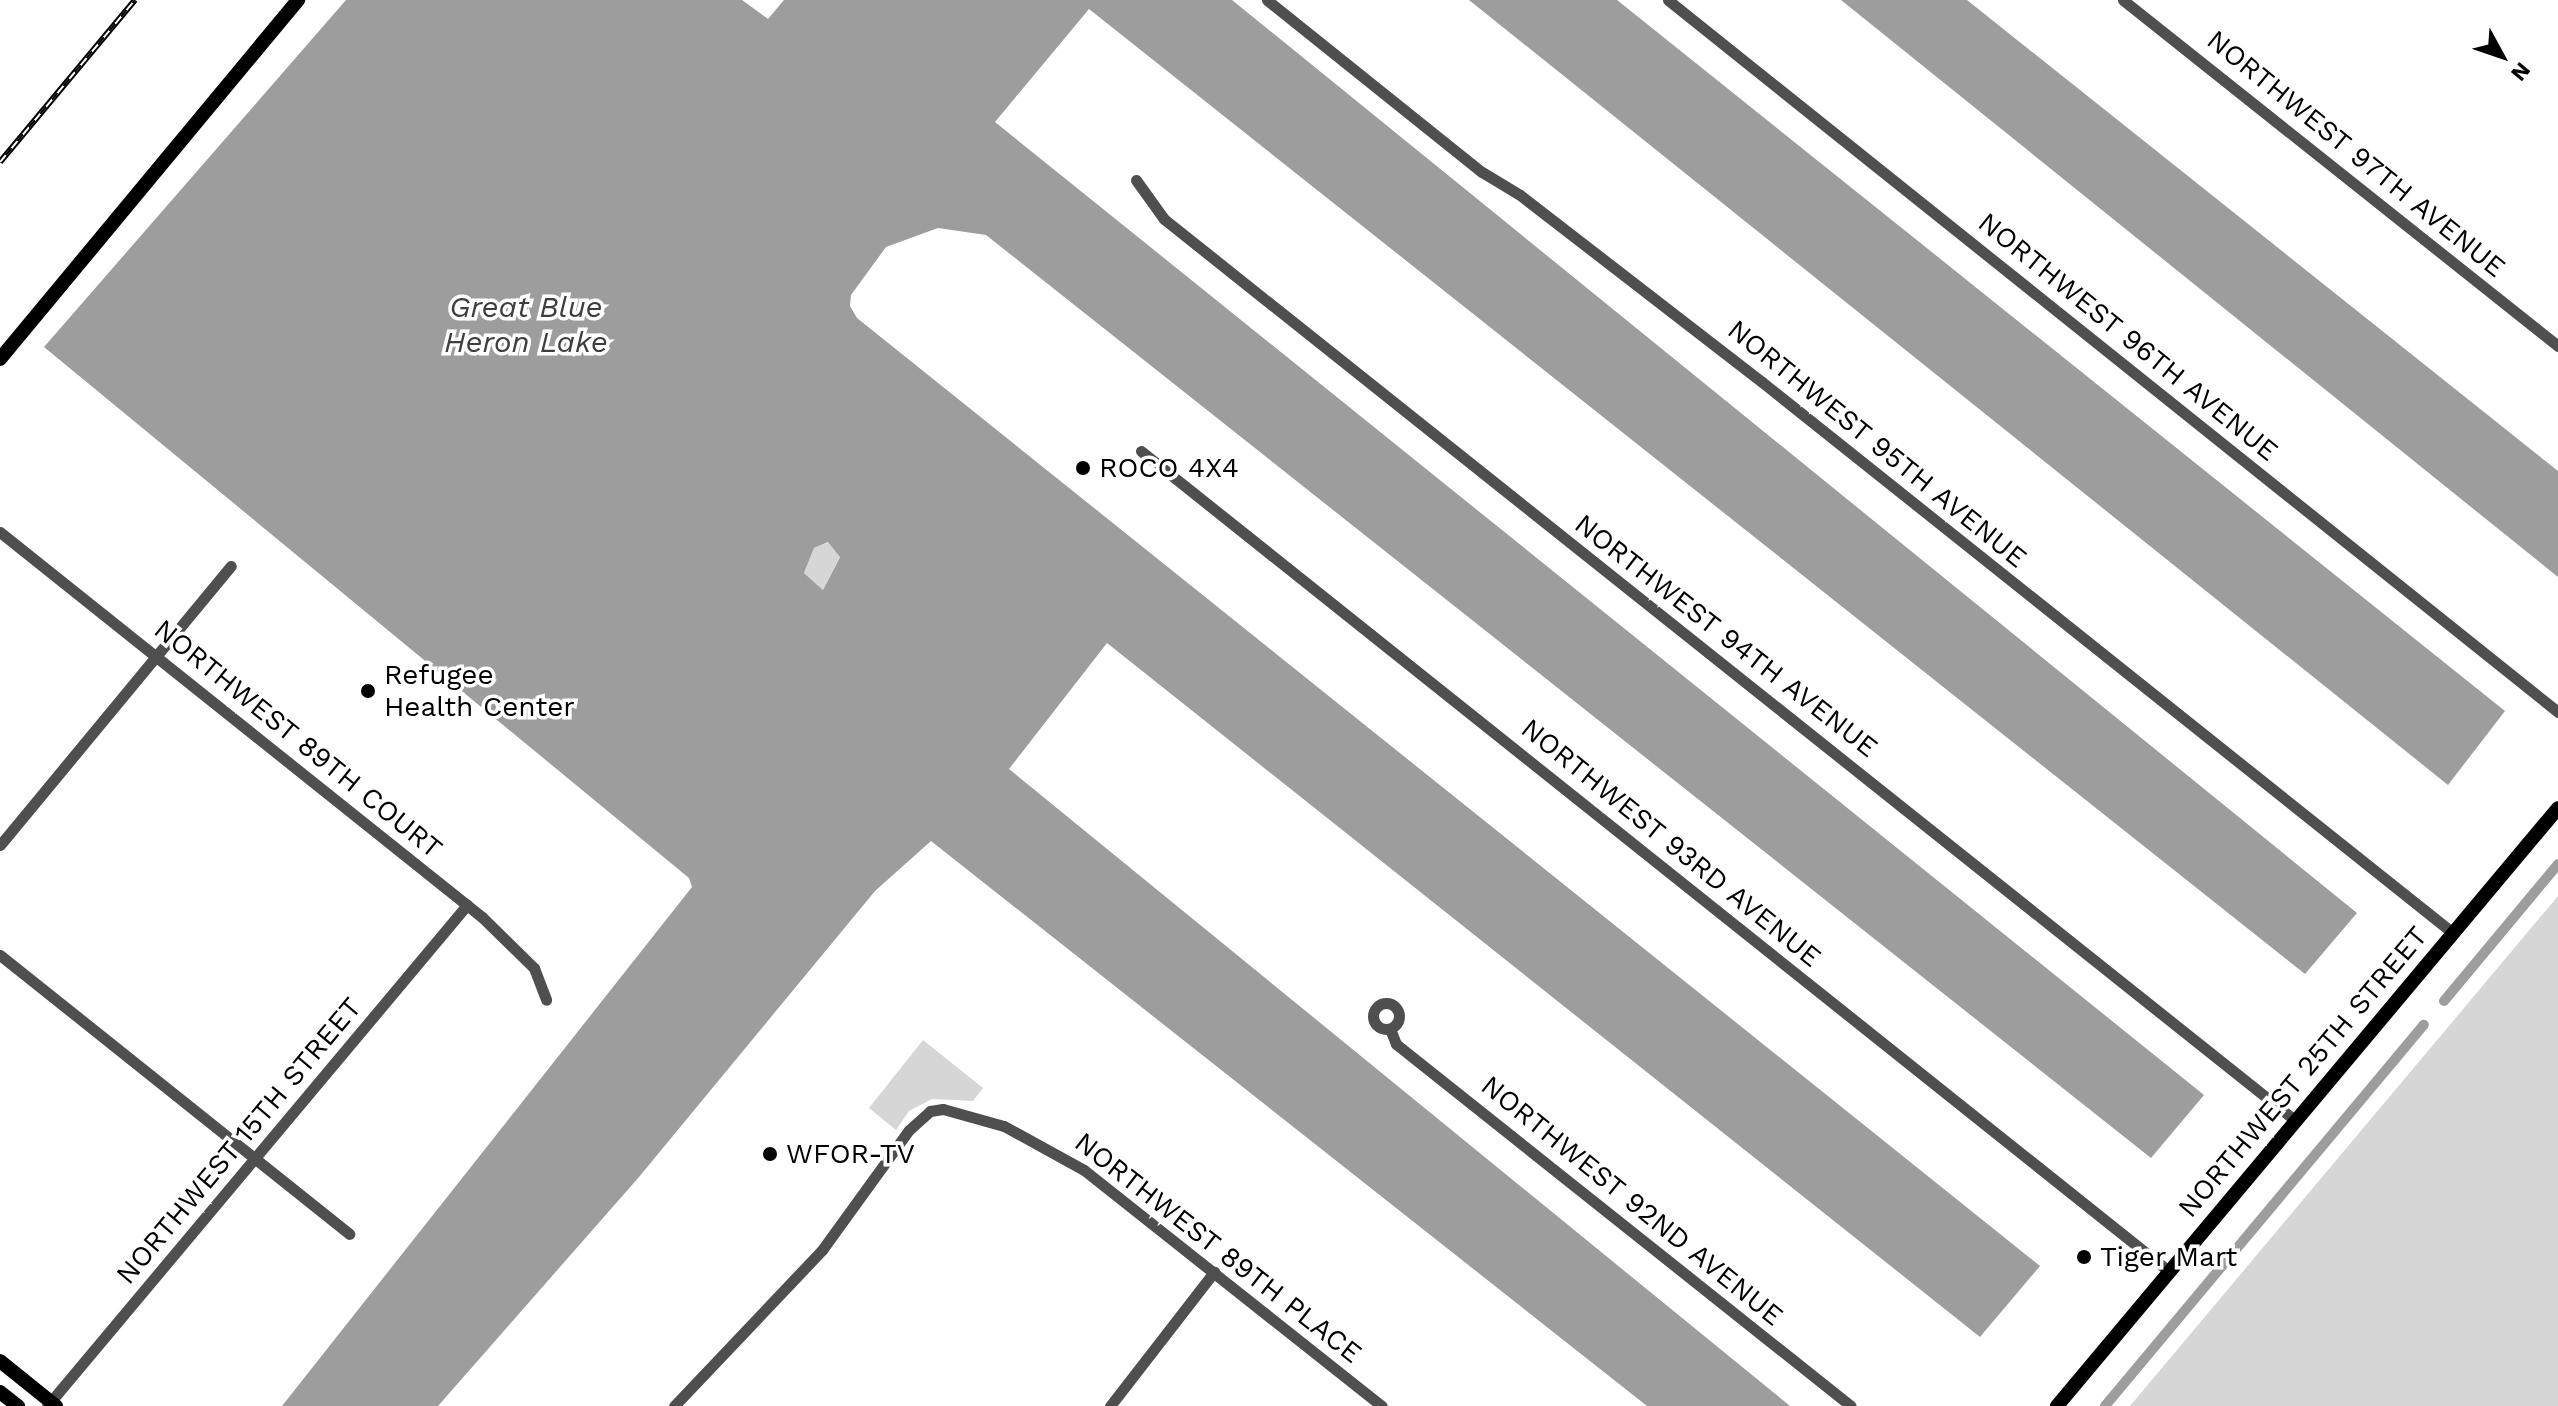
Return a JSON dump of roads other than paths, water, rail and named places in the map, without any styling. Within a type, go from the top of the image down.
[{"type":"main road","points":[[0,359],[298,0]]},
{"type":"main road","name":"NORTHWEST 25TH STREET","points":[[2057,1406],[2558,808]]},
{"type":"main road","points":[[0,1361],[51,1404]]},
{"type":"main road","points":[[0,1392],[18,1406]]},
{"type":"street","name":"NORTHWEST 95TH AVENUE","points":[[1267,0],[1482,172],[1520,195],[1762,382],[2453,933]]},
{"type":"street","name":"NORTHWEST 96TH AVENUE","points":[[1668,0],[2558,712]]},
{"type":"street","name":"NORTHWEST 97TH AVENUE","points":[[2123,0],[2558,346]]},
{"type":"street","name":"NORTHWEST 94TH AVENUE","points":[[1136,180],[1164,219],[2296,1121]]},
{"type":"street","name":"NORTHWEST 93RD AVENUE","points":[[1141,451],[2170,1272]]},
{"type":"street","name":"NORTHWEST 89TH COURT","points":[[0,532],[467,905],[534,968],[546,1000]]},
{"type":"street","points":[[0,845],[231,566]]},
{"type":"street","name":"NORTHWEST 15TH STREET","points":[[51,1404],[467,905]]},
{"type":"street","points":[[0,955],[349,1234]]},
{"type":"street","name":"NORTHWEST 92ND AVENUE","points":[[1390,1029],[1396,1044],[1851,1406]]},
{"type":"street","name":"NORTHWEST 89TH PLACE","points":[[674,1406],[806,1268],[909,1130],[930,1111],[972,1114],[1058,1153],[1382,1406]]},
{"type":"street","points":[[1110,1406],[1214,1272]]},
{"type":"water","name":"Great Blue Heron Lake","points":[[346,0],[742,0],[768,19],[784,0],[1232,0],[2357,913],[2305,974],[1089,9],[995,122],[2204,1095],[2151,1158],[986,235],[938,228],[886,247],[851,295],[850,306],[857,318],[2040,1266],[1980,1337],[1107,643],[1009,769],[1790,1406],[1647,1406],[931,841],[875,891],[639,1177],[438,1406],[282,1406],[692,887],[689,878],[44,347]],"holes":[[[828,542],[840,557],[823,590],[804,573],[814,548]]]},
{"type":"water","points":[[1469,0],[1617,0],[2505,711],[2448,785]]},
{"type":"water","points":[[1841,0],[1967,0],[2558,471],[2558,577]]},
{"type":"waterway","points":[[2444,1001],[2558,864]]},
{"type":"waterway","points":[[2105,1406],[2424,1025]]},
{"type":"railway","points":[[0,162],[135,0]]},
{"type":"place","name":"ROCO 4X4","points":[[1083,468]]},
{"type":"place","name":"Refugee Health Center","points":[[368,691]]},
{"type":"place","name":"WFOR-TV","points":[[770,1154]]},
{"type":"place","name":"Tiger Mart","points":[[2084,1257]]}]
